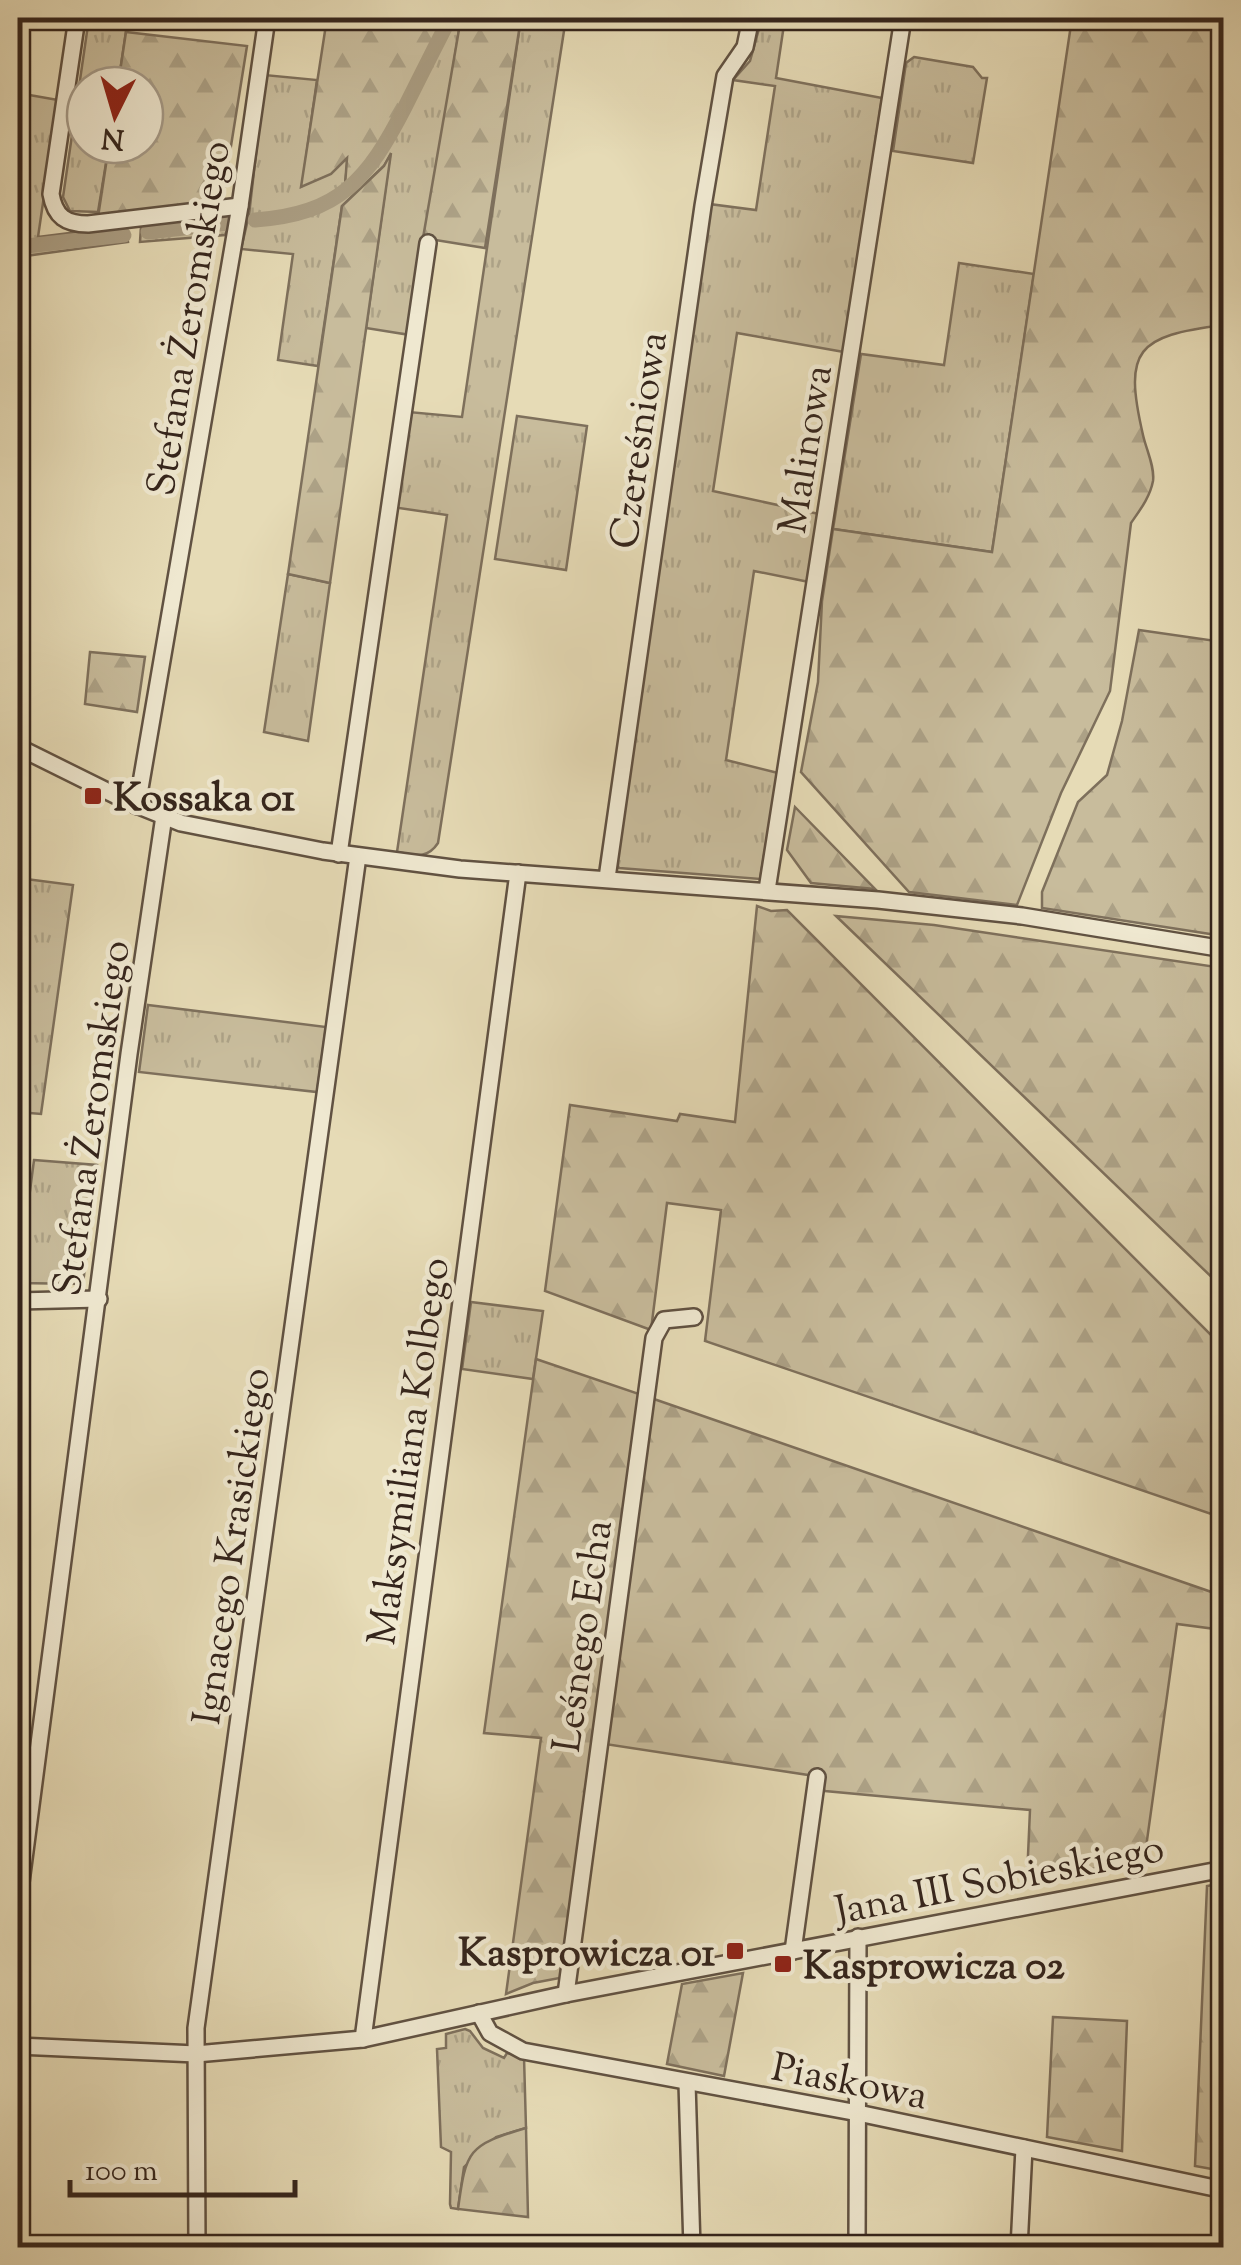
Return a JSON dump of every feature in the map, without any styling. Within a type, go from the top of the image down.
[{"type":"street","points":[[78,18],[51,194],[61,219],[88,224],[240,206]]},
{"type":"street","name":"Stefana Żeromskiego","points":[[137,806],[240,206],[266,18]]},
{"type":"street","name":"Czereśniowa","points":[[607,878],[706,187],[725,76],[745,47],[751,18]]},
{"type":"street","name":"Malinowa","points":[[767,890],[903,18]]},
{"type":"street","points":[[339,854],[428,243]]},
{"type":"street","points":[[18,789],[20,748],[164,816],[238,836],[339,854],[1022,916],[1224,949]]},
{"type":"street","name":"Stefana Żeromskiego","points":[[18,1905],[129,1054],[164,816]]},
{"type":"street","name":"Ignacego Krasickiego","points":[[197,2248],[196,2028],[358,856]]},
{"type":"street","name":"Maksymiliana Kolbego","points":[[363,2038],[518,873]]},
{"type":"street","points":[[18,1301],[99,1299]]},
{"type":"street","name":"Leśnego Echa","points":[[566,1994],[654,1338],[664,1320],[694,1317]]},
{"type":"street","points":[[793,1950],[817,1777]]},
{"type":"street","name":"Jana III Sobieskiego","points":[[18,2046],[196,2054],[363,2038],[566,1994],[1224,1868]]},
{"type":"street","points":[[856,2248],[858,1937]]},
{"type":"street","name":"Piaskowa","points":[[480,2013],[490,2034],[523,2051],[858,2112],[1224,2190]]},
{"type":"street","points":[[687,2083],[692,2248]]},
{"type":"street","points":[[1019,2248],[1024,2148]]},
{"type":"green space","points":[[89,18],[128,18],[121,65],[82,65]]},
{"type":"green space","points":[[327,18],[445,18],[373,159],[345,186],[347,158],[331,174],[301,187]]},
{"type":"green space","points":[[445,18],[461,18],[410,335],[366,328],[390,156],[342,206],[318,366],[278,360],[293,254],[241,249],[249,215],[265,75],[317,80],[302,186],[348,157],[345,184],[373,159]]},
{"type":"green space","points":[[461,18],[521,18],[485,248],[423,238]]},
{"type":"green space","points":[[521,18],[566,18],[438,843],[425,854],[409,854],[397,852],[447,515],[392,507],[409,412],[462,417]]},
{"type":"green space","points":[[762,18],[785,18],[776,78],[882,98],[844,352],[737,333],[713,491],[819,514],[809,582],[754,571],[726,760],[778,773],[760,879],[619,868],[615,861],[709,204],[756,210],[775,86],[733,80],[750,61]]},
{"type":"green space","points":[[1072,18],[1223,18],[1223,325],[1194,329],[1155,342],[1143,352],[1137,365],[1137,406],[1153,481],[1131,523],[1110,691],[1061,793],[1017,905],[909,892],[801,772],[818,682],[822,601],[833,529],[992,552]]},
{"type":"green space","points":[[126,32],[247,46],[222,202],[98,217],[106,165],[165,165],[165,65],[121,65]]},
{"type":"green space","points":[[914,57],[973,67],[982,78],[987,78],[973,163],[893,151],[906,63]]},
{"type":"green space","points":[[18,93],[58,100],[38,237],[126,226],[128,242],[18,257]]},
{"type":"green space","points":[[391,153],[330,583],[288,574],[342,206],[384,166]]},
{"type":"green space","points":[[68,165],[106,165],[98,212],[70,211],[63,197]]},
{"type":"green space","points":[[223,216],[228,228],[225,235],[140,242],[141,226],[145,224]]},
{"type":"green space","points":[[959,263],[1034,274],[992,552],[833,529],[861,354],[944,365]]},
{"type":"green space","points":[[517,416],[587,426],[566,570],[495,559]]},
{"type":"green space","points":[[288,574],[330,583],[308,741],[264,732]]},
{"type":"green space","points":[[1139,630],[1223,642],[1223,936],[1042,908],[1042,892],[1078,802],[1107,775],[1122,721]]},
{"type":"green space","points":[[90,652],[145,657],[137,712],[85,704]]},
{"type":"green space","points":[[795,807],[875,889],[811,883],[787,850]]},
{"type":"green space","points":[[18,878],[73,885],[41,1114],[18,1112]]},
{"type":"green space","points":[[757,906],[771,911],[787,910],[1223,1347],[1223,1518],[705,1341],[721,1210],[667,1203],[651,1330],[545,1291],[570,1105],[677,1121],[680,1114],[735,1122]]},
{"type":"green space","points":[[836,916],[934,925],[1223,968],[1223,1288]]},
{"type":"green space","points":[[148,1005],[326,1027],[317,1092],[139,1072]]},
{"type":"green space","points":[[34,1160],[97,1165],[83,1284],[18,1283]]},
{"type":"green space","points":[[471,1302],[543,1311],[533,1379],[462,1369]]},
{"type":"green space","points":[[536,1359],[642,1395],[565,1977],[533,1983],[506,1994],[541,1738],[484,1733]]},
{"type":"green space","points":[[651,1398],[1223,1596],[1223,1630],[1177,1624],[1144,1862],[1027,1878],[1030,1810],[825,1791],[808,1775],[605,1744]]},
{"type":"green space","points":[[1224,1883],[1223,2171],[1195,2166],[1207,1886]]},
{"type":"green space","points":[[743,1973],[724,2076],[667,2064],[682,1984]]},
{"type":"green space","points":[[1053,2017],[1127,2021],[1122,2151],[1047,2137]]},
{"type":"green space","points":[[465,2029],[483,2048],[504,2058],[507,2053],[524,2057],[526,2128],[496,2137],[464,2167],[458,2209],[450,2204],[451,2152],[441,2147],[437,2049],[446,2048],[446,2034]]},
{"type":"green space","points":[[526,2128],[528,2217],[458,2209],[464,2174],[473,2153],[492,2140]]},
{"type":"waterway","points":[[255,220],[309,210],[330,201],[364,173],[391,132],[450,18]]},
{"type":"waterway","points":[[148,232],[228,223]]},
{"type":"waterway","points":[[18,247],[124,235]]},
{"type":"place","name":"Kossaka 01","points":[[93,796]]},
{"type":"place","name":"Kasprowicza 01","points":[[735,1951]]},
{"type":"place","name":"Kasprowicza 02","points":[[783,1964]]}]
